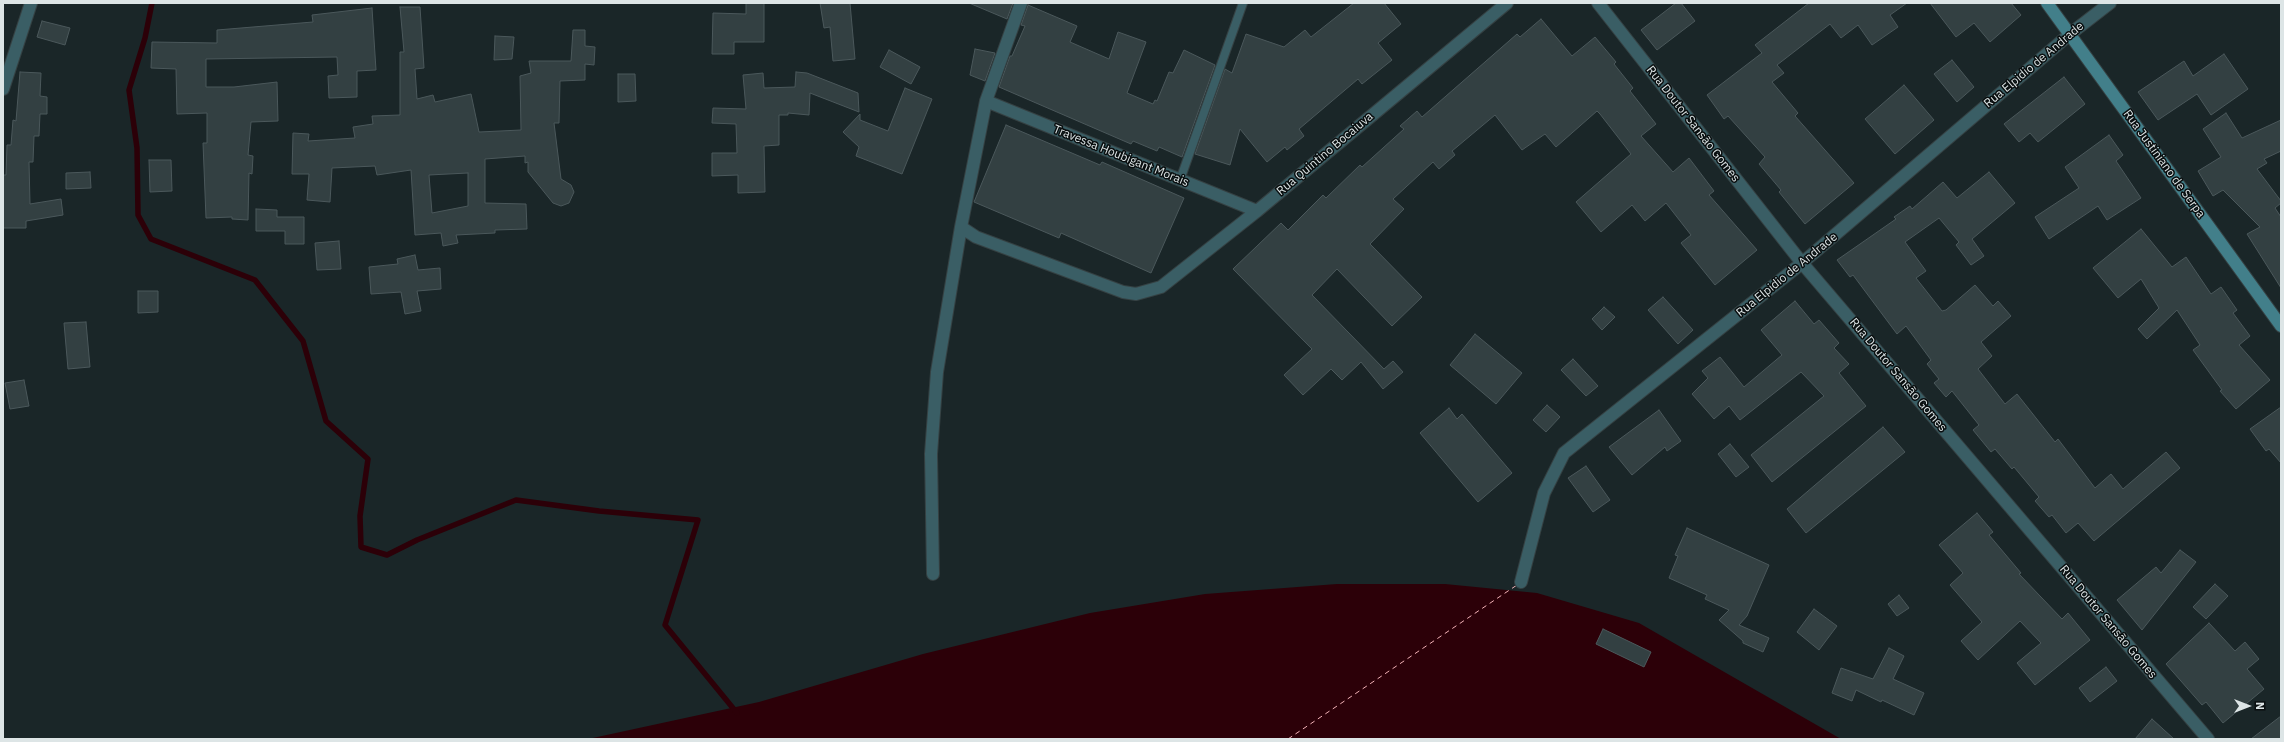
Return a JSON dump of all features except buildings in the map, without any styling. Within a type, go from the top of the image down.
[{"type":"main road","name":"Rua Justiniano de Serpa","points":[[2048,3],[2281,326]]},
{"type":"street","points":[[3,89],[31,3]]},
{"type":"street","points":[[933,574],[930,484],[934,402],[962,227],[986,101],[1021,3]]},
{"type":"street","name":"Rua Quintino Bocaiuva","points":[[962,227],[976,237],[1117,290],[1136,294],[1160,287],[1257,211],[1507,3]]},
{"type":"street","name":"Rua Doutor Sansão Gomes","points":[[1598,3],[1802,263],[2208,739]]},
{"type":"street","name":"Rua Elpidio de Andrade","points":[[1521,582],[1544,493],[1564,453],[1802,263],[2070,34],[2110,3]]},
{"type":"street","name":"Travessa Houbigant Morais","points":[[986,101],[1257,211]]},
{"type":"lane","points":[[1180,180],[1243,3]]},
{"type":"shaded area","points":[[1337,584],[1445,584],[1537,593],[1639,623],[1841,739],[588,739],[759,702],[923,654],[1090,613],[1205,594]]},
{"type":"waterway","points":[[152,3],[145,38],[129,90],[137,148],[138,215],[151,239],[255,280],[303,341],[326,421],[368,459],[360,516],[361,547],[387,555],[417,540],[516,500],[599,511],[698,520],[665,625],[737,713]]},
{"type":"ferry route","points":[[1288,739],[1517,585]]}]
